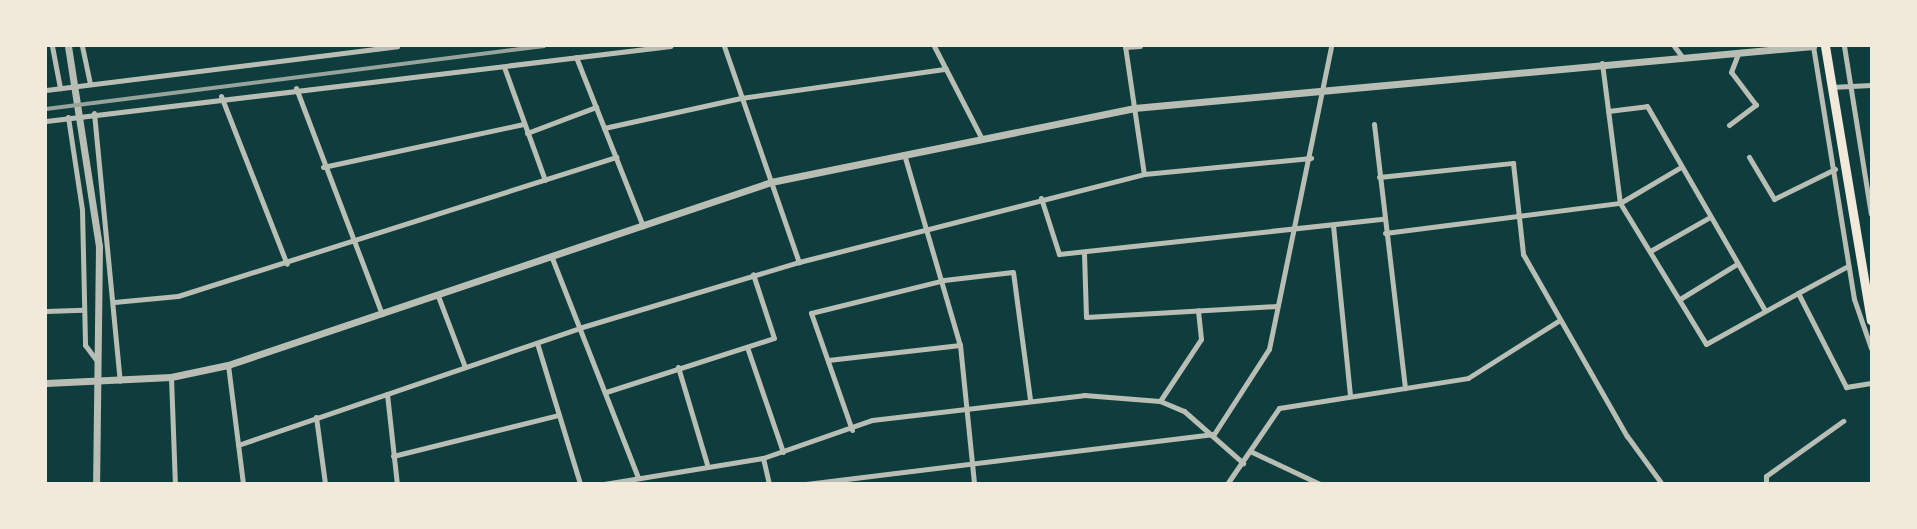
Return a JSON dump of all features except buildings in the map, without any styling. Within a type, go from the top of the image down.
[{"type":"main road","points":[[1825,46],[1871,316]]},
{"type":"street","points":[[52,46],[60,88]]},
{"type":"street","points":[[68,46],[99,246],[101,381],[96,484]]},
{"type":"street","points":[[82,46],[90,84]]},
{"type":"street","points":[[46,90],[397,46]]},
{"type":"street","points":[[46,121],[221,96],[504,67],[671,46]]},
{"type":"street","points":[[724,46],[799,262]]},
{"type":"street","points":[[934,46],[982,139]]},
{"type":"street","points":[[1140,46],[1125,46],[1144,174]]},
{"type":"street","points":[[806,484],[1214,434],[1269,349],[1326,89],[1331,46]]},
{"type":"street","points":[[1674,46],[1683,58]]},
{"type":"street","points":[[46,383],[171,377],[228,365],[771,182],[1134,108],[1602,63],[1813,46],[1835,169],[1848,266],[1871,348]]},
{"type":"street","points":[[1844,46],[1871,214]]},
{"type":"street","points":[[1729,125],[1756,105],[1731,72],[1738,54]]},
{"type":"street","points":[[576,57],[643,226]]},
{"type":"street","points":[[1602,63],[1620,203],[1653,250],[1706,344],[1848,266]]},
{"type":"street","points":[[504,67],[545,180]]},
{"type":"street","points":[[604,128],[741,98],[946,69]]},
{"type":"street","points":[[1821,89],[1871,85]]},
{"type":"street","points":[[296,88],[323,167],[382,315]]},
{"type":"street","points":[[221,96],[287,264]]},
{"type":"street","points":[[1608,111],[1647,106],[1765,310]]},
{"type":"street","points":[[527,133],[596,107]]},
{"type":"street","points":[[94,113],[120,381]]},
{"type":"street","points":[[68,117],[82,210],[85,345],[101,363]]},
{"type":"street","points":[[323,167],[523,124]]},
{"type":"street","points":[[1374,124],[1383,219],[1405,388]]},
{"type":"street","points":[[904,154],[944,280],[960,345],[974,484]]},
{"type":"street","points":[[114,302],[178,296],[287,264],[617,157]]},
{"type":"street","points":[[1749,157],[1774,199],[1835,169]]},
{"type":"street","points":[[238,445],[579,328],[754,274],[929,230],[1041,198],[1144,174],[1311,158]]},
{"type":"street","points":[[1379,177],[1513,163],[1523,254],[1558,321],[1662,484]]},
{"type":"street","points":[[1385,233],[1620,203],[1681,167]]},
{"type":"street","points":[[1041,198],[1059,254],[1383,219]]},
{"type":"street","points":[[1653,250],[1710,217]]},
{"type":"street","points":[[1333,225],[1350,396]]},
{"type":"street","points":[[1084,253],[1086,317],[1277,306]]},
{"type":"street","points":[[552,258],[638,478]]},
{"type":"street","points":[[1680,299],[1737,264]]},
{"type":"street","points":[[852,430],[811,313],[944,280],[1013,272],[1030,400]]},
{"type":"street","points":[[606,392],[774,338],[754,274]]},
{"type":"street","points":[[1798,293],[1846,387],[1871,383]]},
{"type":"street","points":[[438,296],[465,367]]},
{"type":"street","points":[[46,311],[83,310]]},
{"type":"street","points":[[1160,401],[1200,340],[1198,310]]},
{"type":"street","points":[[1227,484],[1252,452],[1279,408],[1468,378],[1558,321]]},
{"type":"street","points":[[537,342],[580,484]]},
{"type":"street","points":[[828,360],[960,345]]},
{"type":"street","points":[[747,347],[783,452]]},
{"type":"street","points":[[228,365],[243,484]]},
{"type":"street","points":[[678,367],[707,464]]},
{"type":"street","points":[[171,377],[174,484]]},
{"type":"street","points":[[387,394],[397,484]]},
{"type":"street","points":[[604,484],[707,464],[763,458],[852,430],[872,420],[1084,395],[1160,401],[1214,434],[1243,463]]},
{"type":"street","points":[[393,456],[559,415]]},
{"type":"street","points":[[316,417],[326,484]]},
{"type":"street","points":[[1766,484],[1766,476],[1843,421]]},
{"type":"street","points":[[1252,452],[1320,484]]},
{"type":"street","points":[[763,458],[769,484]]},
{"type":"railway","points":[[46,109],[544,46]]}]
